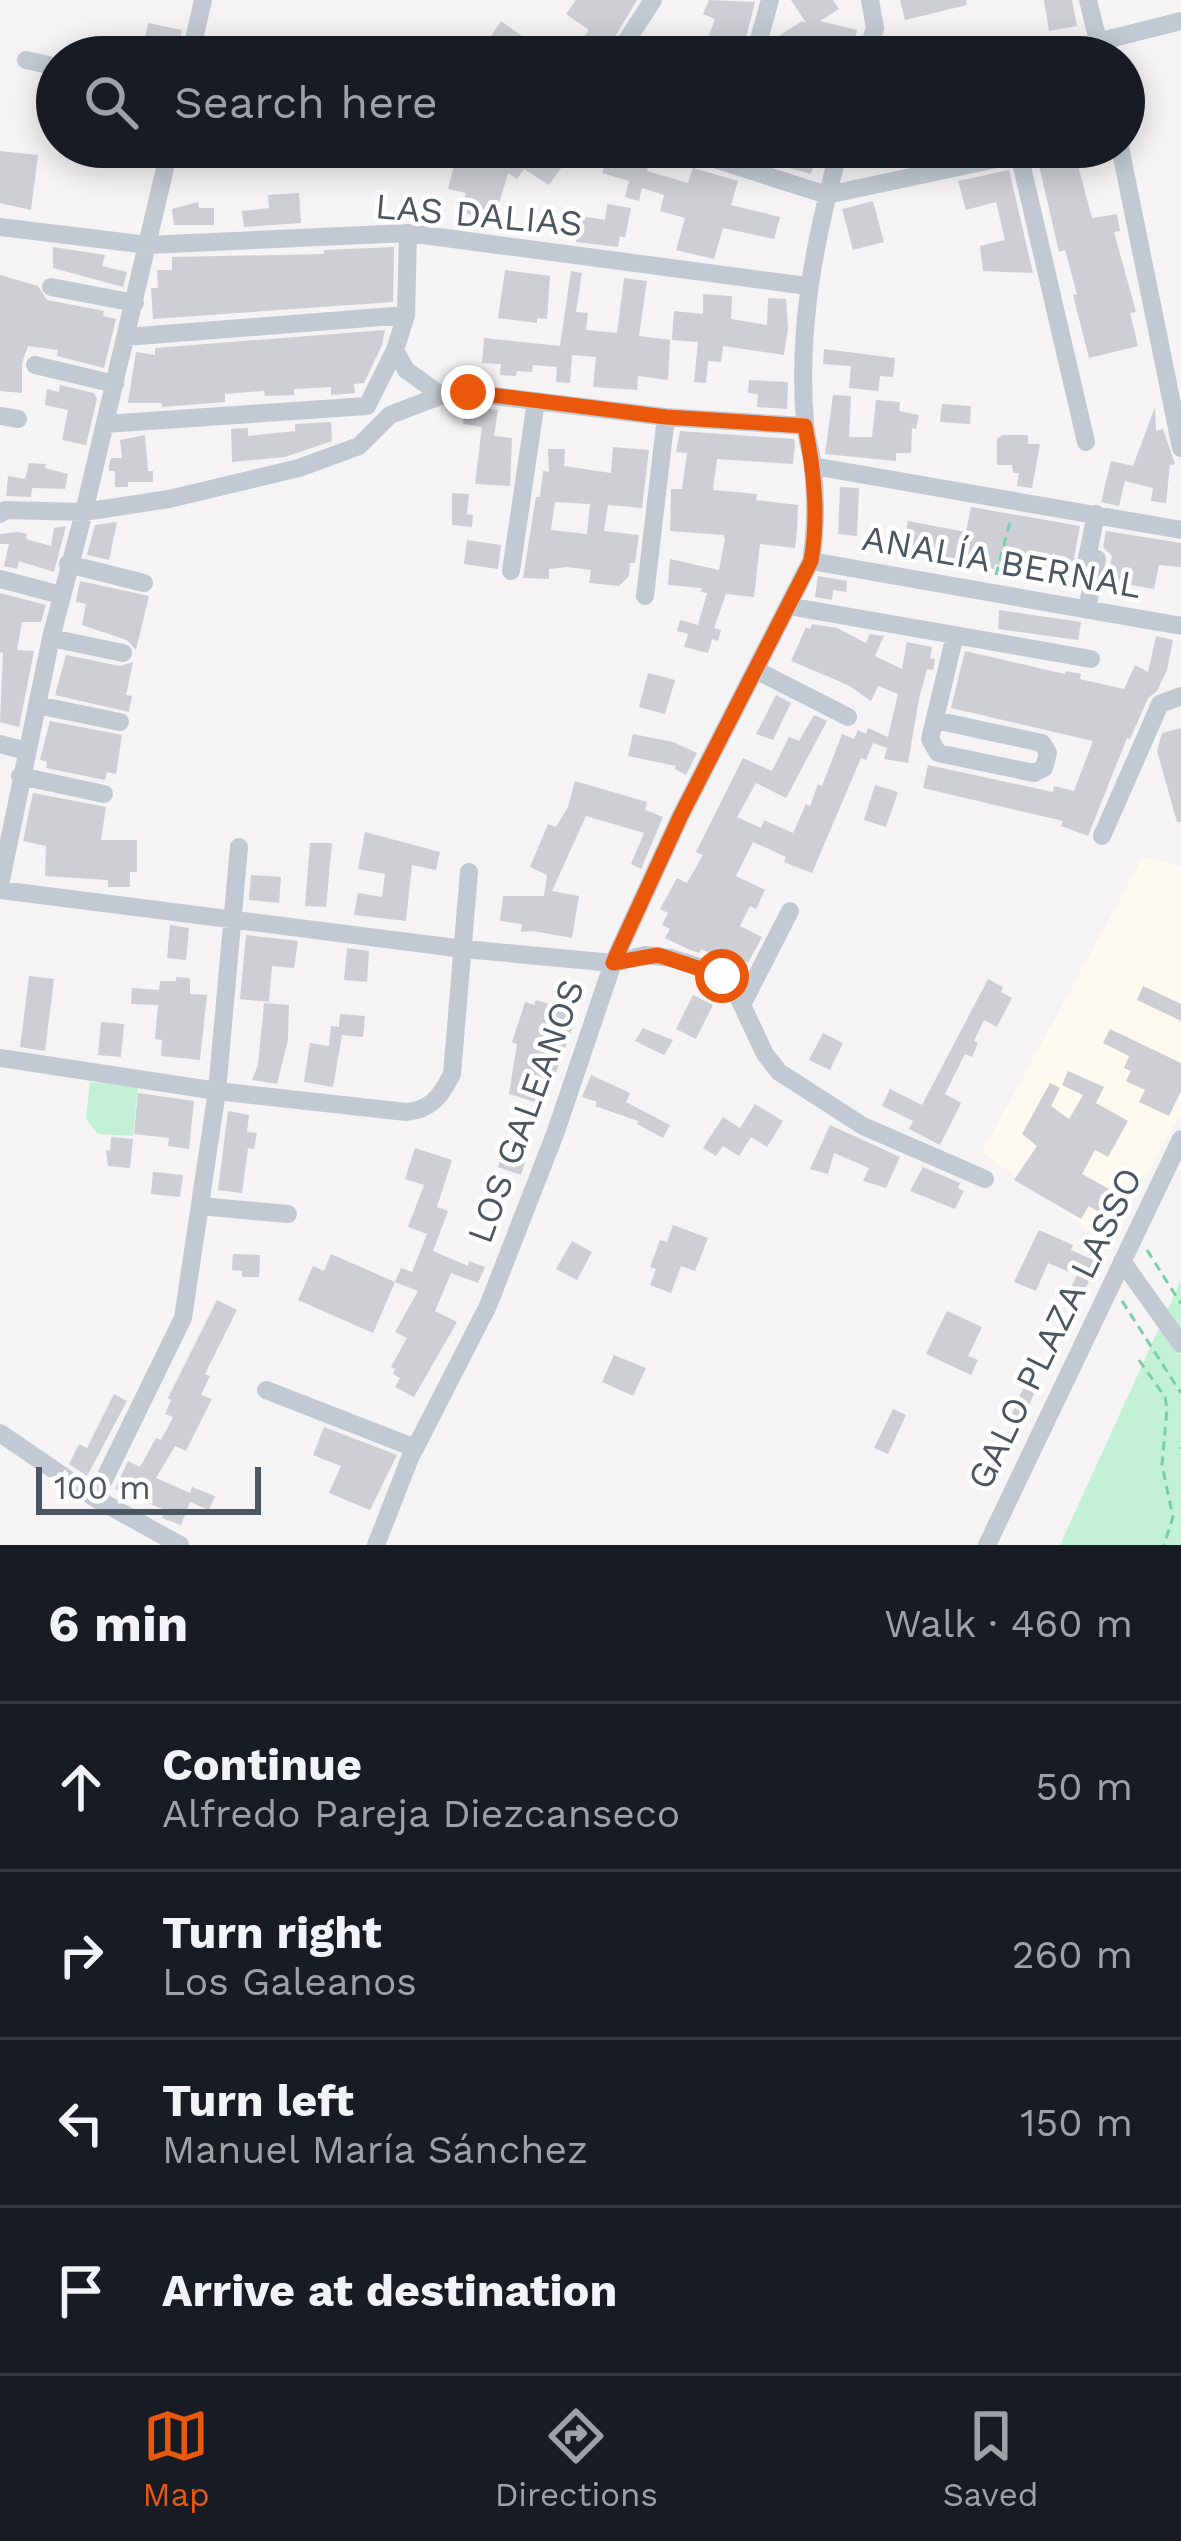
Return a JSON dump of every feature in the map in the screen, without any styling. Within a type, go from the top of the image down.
[{"type":"street","points":[[194,36],[202,0]]},
{"type":"street","points":[[630,36],[653,0]]},
{"type":"street","points":[[760,36],[770,0]]},
{"type":"street","points":[[870,0],[873,36]]},
{"type":"street","points":[[1088,0],[1097,36]]},
{"type":"street","points":[[1140,36],[1181,21]]},
{"type":"street","points":[[26,60],[36,62]]},
{"type":"street","points":[[165,168],[20,776],[5,818],[0,887],[464,949],[613,963],[645,955],[671,958],[722,976],[779,1072],[863,1126],[985,1179]]},
{"type":"street","points":[[761,168],[827,195],[953,168]]},
{"type":"street","name":"LOS GALEANOS","points":[[376,1545],[415,1448],[488,1306],[555,1134],[613,963],[681,815],[811,561],[816,534],[813,466],[805,426],[807,286],[835,168]]},
{"type":"street","points":[[1022,168],[1086,442]]},
{"type":"street","points":[[1124,168],[1181,444]]},
{"type":"street","name":"LAS DALIAS","points":[[0,227],[148,245],[408,233],[807,286]]},
{"type":"street","points":[[367,406],[395,350],[406,315],[408,233]]},
{"type":"street","points":[[51,286],[135,303]]},
{"type":"street","points":[[126,337],[406,315]]},
{"type":"street","points":[[395,350],[406,370],[441,395]]},
{"type":"street","points":[[34,365],[116,384]]},
{"type":"street","points":[[2,511],[84,512],[170,499],[299,468],[359,446],[390,416],[441,395],[468,392],[666,417],[805,426]]},
{"type":"street","points":[[511,571],[536,401]]},
{"type":"street","points":[[105,424],[367,406],[390,416]]},
{"type":"street","points":[[645,596],[666,417]]},
{"type":"street","points":[[813,466],[1181,530]]},
{"type":"street","points":[[1088,609],[1097,559],[1088,558],[1096,514]]},
{"type":"street","name":"ANALÍA BERNAL","points":[[811,561],[1181,626]]},
{"type":"street","points":[[68,564],[143,583]]},
{"type":"street","points":[[0,579],[61,595]]},
{"type":"street","points":[[788,606],[1091,659]]},
{"type":"street","points":[[935,720],[1042,743],[1048,753],[1044,768],[1034,773],[938,753],[931,739],[935,720],[955,635]]},
{"type":"street","points":[[51,638],[123,652]]},
{"type":"street","points":[[756,670],[848,717]]},
{"type":"street","points":[[1102,836],[1160,704],[1181,696]]},
{"type":"street","points":[[37,705],[120,722]]},
{"type":"street","points":[[0,744],[26,751]]},
{"type":"street","points":[[20,776],[104,794]]},
{"type":"street","points":[[95,1498],[183,1318],[218,1090],[239,847]]},
{"type":"street","points":[[0,1058],[218,1090],[421,1111],[436,1101],[452,1074],[469,872]]},
{"type":"street","points":[[742,1003],[790,911]]},
{"type":"street","name":"GALO PLAZA LASSO","points":[[987,1545],[1181,1139]]},
{"type":"street","points":[[200,1206],[288,1214]]},
{"type":"street","points":[[1122,1261],[1181,1344]]},
{"type":"street","points":[[266,1390],[415,1448]]},
{"type":"street","points":[[0,1433],[95,1498],[180,1545]]},
{"type":"path","points":[[993,592],[1014,498]]},
{"type":"path","points":[[1136,1234],[1181,1304]]},
{"type":"path","points":[[1111,1284],[1181,1393]]},
{"type":"path","points":[[1171,1288],[1181,1284]]},
{"type":"path","points":[[1139,1360],[1165,1397],[1167,1409],[1162,1465],[1173,1517],[1164,1545]]},
{"type":"shaded area","points":[[1143,857],[1181,866],[1181,1112],[1109,1245],[982,1152]]},
{"type":"green space","points":[[90,1082],[138,1086],[133,1136],[98,1134],[86,1119]]},
{"type":"green space","points":[[1181,1280],[1181,1545],[1060,1545]]},
{"type":"building","points":[[576,0],[637,0],[616,36],[585,36],[589,30],[566,14]]},
{"type":"building","points":[[709,0],[755,2],[746,36],[709,36],[715,19],[703,14]]},
{"type":"building","points":[[791,0],[833,0],[839,9],[820,21],[857,30],[855,36],[779,36],[806,23]]},
{"type":"building","points":[[900,0],[966,0],[967,5],[905,20]]},
{"type":"building","points":[[1044,0],[1072,0],[1077,26],[1049,31]]},
{"type":"building","points":[[501,21],[522,36],[491,36]]},
{"type":"building","points":[[148,23],[182,30],[181,36],[145,36]]},
{"type":"building","points":[[0,151],[36,155],[31,210],[0,203]]},
{"type":"building","points":[[454,168],[561,168],[549,185],[524,169],[517,179],[508,173],[494,221],[461,212],[466,193],[448,189]]},
{"type":"building","points":[[604,168],[648,168],[688,183],[693,168],[738,181],[731,205],[780,217],[774,239],[723,228],[714,259],[676,250],[685,218],[660,211],[664,195],[642,188],[639,201],[625,197],[629,181],[602,173]]},
{"type":"building","points":[[1040,168],[1079,168],[1092,218],[1117,214],[1120,231],[1114,232],[1136,312],[1130,313],[1138,346],[1089,358],[1065,250],[1059,252]]},
{"type":"building","points":[[1009,170],[1033,273],[983,271],[980,246],[1005,240],[996,202],[966,210],[958,181]]},
{"type":"building","points":[[299,193],[301,223],[244,227],[242,211],[269,208],[268,195]]},
{"type":"building","points":[[873,201],[884,242],[853,250],[842,209]]},
{"type":"building","points":[[198,202],[199,208],[214,208],[214,225],[174,225],[172,209]]},
{"type":"building","points":[[607,204],[631,208],[625,238],[620,236],[618,247],[576,242],[581,216],[605,220]]},
{"type":"building","points":[[53,247],[105,255],[102,266],[127,272],[123,287],[53,268]]},
{"type":"building","points":[[394,247],[393,302],[153,319],[151,288],[158,288],[157,270],[172,270],[172,257],[324,254],[324,250]]},
{"type":"building","points":[[505,270],[550,276],[547,319],[537,318],[537,323],[498,318]]},
{"type":"building","points":[[571,271],[582,273],[576,312],[588,313],[586,330],[617,333],[624,278],[647,281],[639,336],[670,340],[668,380],[638,376],[637,390],[593,387],[596,357],[572,355],[570,383],[556,382],[557,367],[533,365],[532,372],[517,371],[516,376],[500,375],[501,364],[482,363],[484,338],[560,346]]},
{"type":"building","points":[[0,275],[38,286],[47,300],[104,311],[103,316],[116,319],[104,368],[57,356],[58,350],[28,346],[22,363],[22,393],[0,391]]},
{"type":"building","points":[[703,294],[732,296],[731,319],[767,325],[768,298],[786,299],[784,355],[723,346],[721,362],[708,361],[706,383],[694,382],[698,342],[672,340],[674,311],[703,314]]},
{"type":"building","points":[[385,330],[364,383],[354,384],[355,393],[331,395],[331,387],[294,389],[294,395],[225,394],[225,402],[162,407],[162,403],[128,403],[136,352],[155,355],[155,348]]},
{"type":"building","points":[[824,349],[895,358],[893,377],[880,376],[878,391],[849,388],[851,366],[823,364]]},
{"type":"building","points":[[749,380],[788,382],[787,409],[757,407],[758,394],[748,393]]},
{"type":"building","points":[[60,385],[94,393],[97,399],[86,445],[62,440],[68,410],[45,405],[47,389],[59,392]]},
{"type":"building","points":[[833,395],[851,396],[849,437],[872,437],[876,400],[900,402],[899,411],[919,415],[916,429],[912,428],[911,453],[896,453],[896,461],[825,454]]},
{"type":"building","points":[[942,404],[971,406],[970,424],[940,422]]},
{"type":"building","points":[[465,406],[498,410],[494,436],[512,438],[510,486],[475,484],[482,427],[463,424]]},
{"type":"building","points":[[1155,407],[1156,431],[1163,429],[1175,464],[1170,465],[1166,503],[1151,501],[1153,488],[1125,481],[1119,506],[1101,502],[1111,461],[1133,466]]},
{"type":"building","points":[[331,422],[332,441],[285,457],[232,462],[231,429],[248,428],[248,436],[295,431],[295,424]]},
{"type":"building","points":[[680,431],[794,439],[795,445],[793,464],[717,459],[713,490],[757,494],[756,500],[798,505],[797,529],[795,548],[760,544],[754,597],[726,594],[714,628],[721,630],[718,641],[712,639],[708,653],[684,647],[688,634],[677,631],[680,620],[698,625],[707,593],[702,588],[668,585],[670,559],[719,570],[725,539],[724,535],[670,531],[671,489],[682,489],[687,453],[676,452]]},
{"type":"building","points":[[145,435],[153,482],[115,487],[115,471],[109,471],[109,465],[111,458],[122,458],[120,440]]},
{"type":"building","points":[[1028,435],[1028,444],[1040,444],[1032,488],[1017,486],[1019,473],[1013,473],[1012,465],[997,465],[997,439]]},
{"type":"building","points":[[613,447],[649,450],[642,508],[608,505],[604,531],[639,535],[629,576],[619,586],[589,583],[591,570],[567,567],[549,569],[549,579],[523,578],[536,497],[540,497],[543,471],[549,472],[548,449],[565,449],[564,466],[611,473]],"holes":[[[555,502],[590,504],[587,534],[551,530]]]},
{"type":"building","points":[[29,463],[46,464],[45,468],[68,474],[65,489],[32,488],[31,497],[6,496],[8,476],[25,479]]},
{"type":"building","points":[[840,487],[859,488],[857,536],[838,534]]},
{"type":"building","points":[[452,493],[469,494],[467,514],[473,515],[472,527],[452,525]]},
{"type":"building","points":[[971,507],[1080,526],[1074,557],[1081,570],[1078,584],[1045,579],[1046,570],[1013,564],[995,564],[994,569],[902,553],[908,521],[966,532]]},
{"type":"building","points":[[117,522],[109,560],[87,555],[95,525]]},
{"type":"building","points":[[66,526],[54,572],[19,561],[17,569],[4,566],[9,544],[0,544],[0,534],[27,534],[26,539],[51,546],[54,528]]},
{"type":"building","points":[[1106,531],[1181,543],[1181,567],[1159,565],[1154,589],[1107,581],[1112,556],[1103,547]]},
{"type":"building","points":[[467,540],[501,545],[498,569],[464,564]]},
{"type":"building","points":[[818,576],[847,581],[846,592],[833,590],[832,600],[815,597]]},
{"type":"building","points":[[80,581],[149,596],[136,650],[127,640],[82,625],[86,604],[76,602]]},
{"type":"building","points":[[0,593],[46,605],[41,622],[22,622],[17,650],[34,651],[19,727],[0,722]]},
{"type":"building","points":[[999,610],[1081,622],[1078,640],[998,629]]},
{"type":"building","points":[[806,627],[837,628],[866,643],[870,634],[884,636],[875,656],[902,669],[907,642],[932,647],[933,670],[927,669],[908,763],[884,759],[887,748],[873,743],[866,760],[861,758],[812,873],[753,842],[736,876],[765,890],[740,926],[762,937],[748,963],[725,950],[722,958],[701,949],[700,953],[690,950],[665,938],[670,929],[662,925],[668,913],[660,909],[677,878],[687,883],[703,855],[696,852],[743,758],[772,771],[789,737],[799,741],[814,715],[827,721],[786,798],[756,783],[737,817],[761,828],[764,820],[793,833],[818,784],[822,786],[842,734],[854,739],[858,730],[866,734],[868,728],[888,737],[898,694],[878,686],[871,701],[848,685],[791,661]]},
{"type":"building","points":[[1156,636],[1173,640],[1167,670],[1127,738],[1088,836],[1061,826],[1063,821],[923,788],[928,765],[1053,792],[1054,786],[1074,791],[1093,741],[951,708],[965,651],[1081,674],[1080,679],[1124,689],[1135,665],[1148,672]]},
{"type":"building","points":[[66,655],[120,666],[133,662],[126,695],[132,696],[129,712],[55,695]]},
{"type":"building","points":[[648,673],[675,680],[665,714],[639,707]]},
{"type":"building","points":[[776,695],[791,703],[773,740],[756,734]]},
{"type":"building","points":[[50,721],[122,735],[116,774],[107,772],[105,780],[46,768],[47,762],[40,760]]},
{"type":"building","points":[[1181,728],[1181,822],[1177,822],[1157,751],[1162,733]]},
{"type":"building","points":[[633,734],[673,742],[697,753],[686,775],[676,766],[628,756]]},
{"type":"building","points":[[575,781],[647,802],[645,810],[663,817],[641,869],[631,864],[644,833],[586,816],[552,891],[579,896],[572,938],[521,932],[522,924],[500,921],[503,896],[544,896],[547,875],[530,867],[548,824],[556,827],[568,807]]},
{"type":"building","points":[[875,785],[898,792],[886,827],[864,820]]},
{"type":"building","points":[[33,793],[106,807],[101,840],[137,840],[137,872],[130,872],[130,887],[108,887],[108,880],[45,876],[46,846],[23,841]]},
{"type":"building","points":[[365,832],[440,852],[436,870],[412,865],[406,921],[354,915],[358,893],[382,897],[385,874],[358,869]]},
{"type":"building","points":[[310,843],[332,843],[326,907],[305,906]]},
{"type":"building","points":[[251,875],[281,877],[279,903],[249,900]]},
{"type":"building","points":[[170,925],[189,928],[186,960],[167,958]]},
{"type":"building","points":[[246,935],[298,941],[294,968],[272,966],[269,1002],[240,999]]},
{"type":"building","points":[[347,948],[369,951],[367,982],[344,980]]},
{"type":"building","points":[[29,976],[54,979],[45,1051],[20,1047]]},
{"type":"building","points":[[176,977],[190,978],[190,994],[207,995],[200,1060],[161,1056],[162,1040],[155,1039],[158,1005],[131,1004],[132,988],[159,990],[160,981],[176,981]]},
{"type":"building","points":[[988,979],[1012,998],[997,1027],[984,1020],[972,1057],[965,1054],[945,1094],[961,1103],[940,1145],[909,1129],[913,1121],[882,1106],[890,1089],[922,1105]]},
{"type":"building","points":[[1143,986],[1181,1004],[1181,1021],[1137,1000]]},
{"type":"building","points":[[693,995],[713,1005],[696,1039],[676,1029]]},
{"type":"building","points":[[536,1000],[569,1010],[568,1016],[576,1018],[544,1105],[509,1094],[517,1044],[512,1042],[525,1002],[534,1005]]},
{"type":"building","points":[[264,1003],[289,1005],[288,1040],[277,1084],[252,1080],[258,1065]]},
{"type":"building","points":[[340,1014],[365,1016],[363,1037],[342,1035],[333,1087],[304,1082],[310,1043],[329,1046],[331,1026],[339,1027]]},
{"type":"building","points":[[101,1022],[124,1024],[121,1057],[98,1055]]},
{"type":"building","points":[[643,1028],[673,1040],[664,1055],[635,1041]]},
{"type":"building","points":[[1110,1029],[1181,1063],[1181,1091],[1169,1116],[1139,1102],[1145,1090],[1126,1081],[1131,1071],[1124,1068],[1129,1056],[1103,1043]]},
{"type":"building","points":[[823,1033],[843,1043],[830,1070],[809,1060]]},
{"type":"building","points":[[1068,1071],[1104,1087],[1096,1103],[1128,1121],[1108,1157],[1095,1150],[1082,1174],[1122,1196],[1110,1219],[1089,1206],[1081,1219],[1014,1180],[1037,1146],[1022,1134],[1050,1083],[1060,1088],[1051,1106],[1069,1119],[1083,1095],[1062,1085]]},
{"type":"building","points":[[591,1075],[630,1093],[626,1102],[670,1125],[663,1138],[638,1121],[582,1097]]},
{"type":"building","points":[[138,1093],[194,1101],[189,1149],[168,1146],[169,1138],[134,1134]]},
{"type":"building","points":[[755,1104],[783,1121],[767,1147],[751,1137],[739,1156],[723,1146],[716,1156],[703,1148],[723,1117],[740,1128]]},
{"type":"building","points":[[228,1111],[249,1115],[247,1132],[257,1133],[254,1149],[248,1148],[242,1193],[218,1190]]},
{"type":"building","points":[[830,1125],[900,1157],[886,1188],[863,1181],[869,1168],[834,1153],[828,1174],[810,1169]]},
{"type":"building","points":[[111,1137],[133,1139],[130,1168],[108,1166],[106,1150],[110,1151]]},
{"type":"building","points":[[519,1140],[531,1144],[521,1175],[498,1167],[505,1147],[516,1151]]},
{"type":"building","points":[[415,1148],[452,1160],[437,1207],[448,1211],[433,1251],[468,1266],[469,1261],[485,1267],[478,1283],[451,1273],[435,1311],[457,1322],[414,1397],[395,1387],[400,1378],[391,1367],[407,1338],[395,1332],[418,1291],[395,1282],[401,1268],[412,1272],[427,1234],[408,1227],[424,1185],[405,1179]]},
{"type":"building","points":[[923,1167],[960,1183],[958,1188],[964,1191],[955,1209],[910,1191]]},
{"type":"building","points":[[153,1172],[183,1175],[180,1197],[151,1194]]},
{"type":"building","points":[[673,1225],[708,1238],[695,1271],[681,1266],[671,1293],[650,1285],[656,1269],[650,1267],[660,1240],[667,1242]]},
{"type":"building","points":[[1039,1230],[1098,1262],[1083,1294],[1071,1288],[1077,1275],[1048,1263],[1036,1291],[1014,1282]]},
{"type":"building","points":[[572,1241],[592,1252],[577,1280],[556,1269]]},
{"type":"building","points":[[233,1254],[260,1255],[259,1277],[242,1277],[242,1271],[232,1270]]},
{"type":"building","points":[[331,1254],[395,1282],[373,1333],[298,1300],[313,1266],[324,1271]]},
{"type":"building","points":[[217,1300],[237,1310],[205,1374],[210,1376],[201,1395],[212,1399],[186,1451],[175,1446],[156,1478],[190,1493],[192,1487],[215,1496],[209,1510],[190,1502],[181,1525],[162,1518],[165,1510],[115,1489],[128,1461],[140,1467],[156,1438],[161,1440],[173,1417],[165,1414],[168,1398]]},
{"type":"building","points":[[947,1311],[982,1327],[968,1356],[978,1360],[971,1375],[926,1354]]},
{"type":"building","points":[[614,1355],[646,1368],[633,1396],[602,1382]]},
{"type":"building","points":[[1027,1380],[1038,1385],[1023,1419],[1012,1414]]},
{"type":"building","points":[[114,1394],[127,1401],[87,1476],[69,1464],[79,1444],[87,1448]]},
{"type":"building","points":[[893,1409],[906,1415],[888,1454],[874,1448]]},
{"type":"building","points":[[324,1427],[397,1455],[370,1510],[329,1493],[341,1466],[313,1455]]},
{"type":"route","points":[[468,392],[666,417],[805,426],[813,466],[816,534],[811,561],[681,815],[613,963],[658,955],[722,976]]}]
